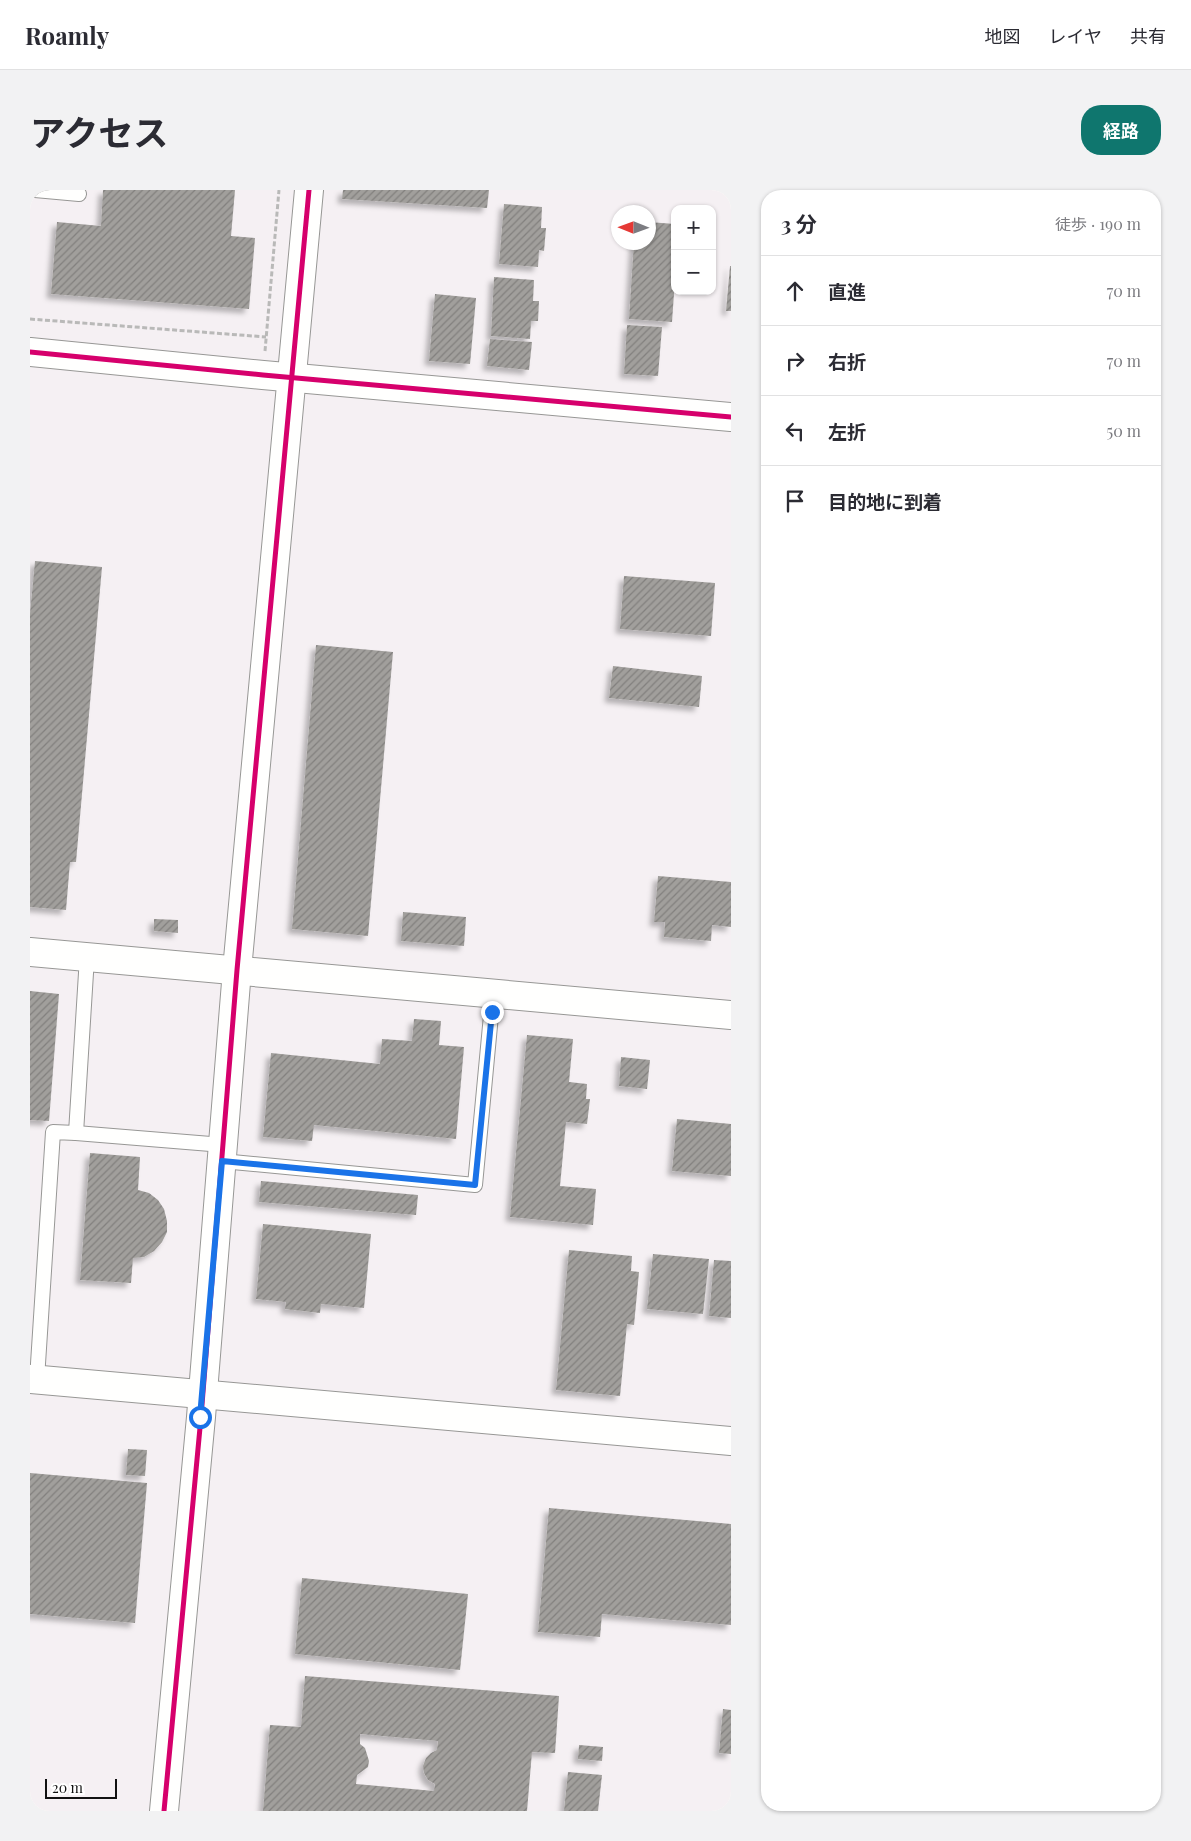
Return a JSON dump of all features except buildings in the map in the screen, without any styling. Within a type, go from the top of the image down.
[{"type":"street","points":[[164,1811],[202,1393],[237,970],[309,190]]},
{"type":"street","points":[[30,352],[292,378],[731,417]]},
{"type":"street","points":[[30,952],[731,1015]]},
{"type":"street","points":[[33,1379],[731,1441]]},
{"type":"lane","points":[[34,190],[79,194]]},
{"type":"lane","points":[[76,1133],[87,957]]},
{"type":"lane","points":[[33,1379],[53,1132],[76,1133],[475,1185],[493,994]]},
{"type":"path","points":[[30,319],[296,340]]},
{"type":"shaded area","points":[[30,190],[731,190],[731,1811],[30,1811]]},
{"type":"cycle path","points":[[164,1811],[201,1417],[237,970],[309,190]]},
{"type":"cycle path","points":[[30,352],[731,417]]},
{"type":"route","points":[[200,1417],[222,1161],[475,1185],[492,1012]]}]
